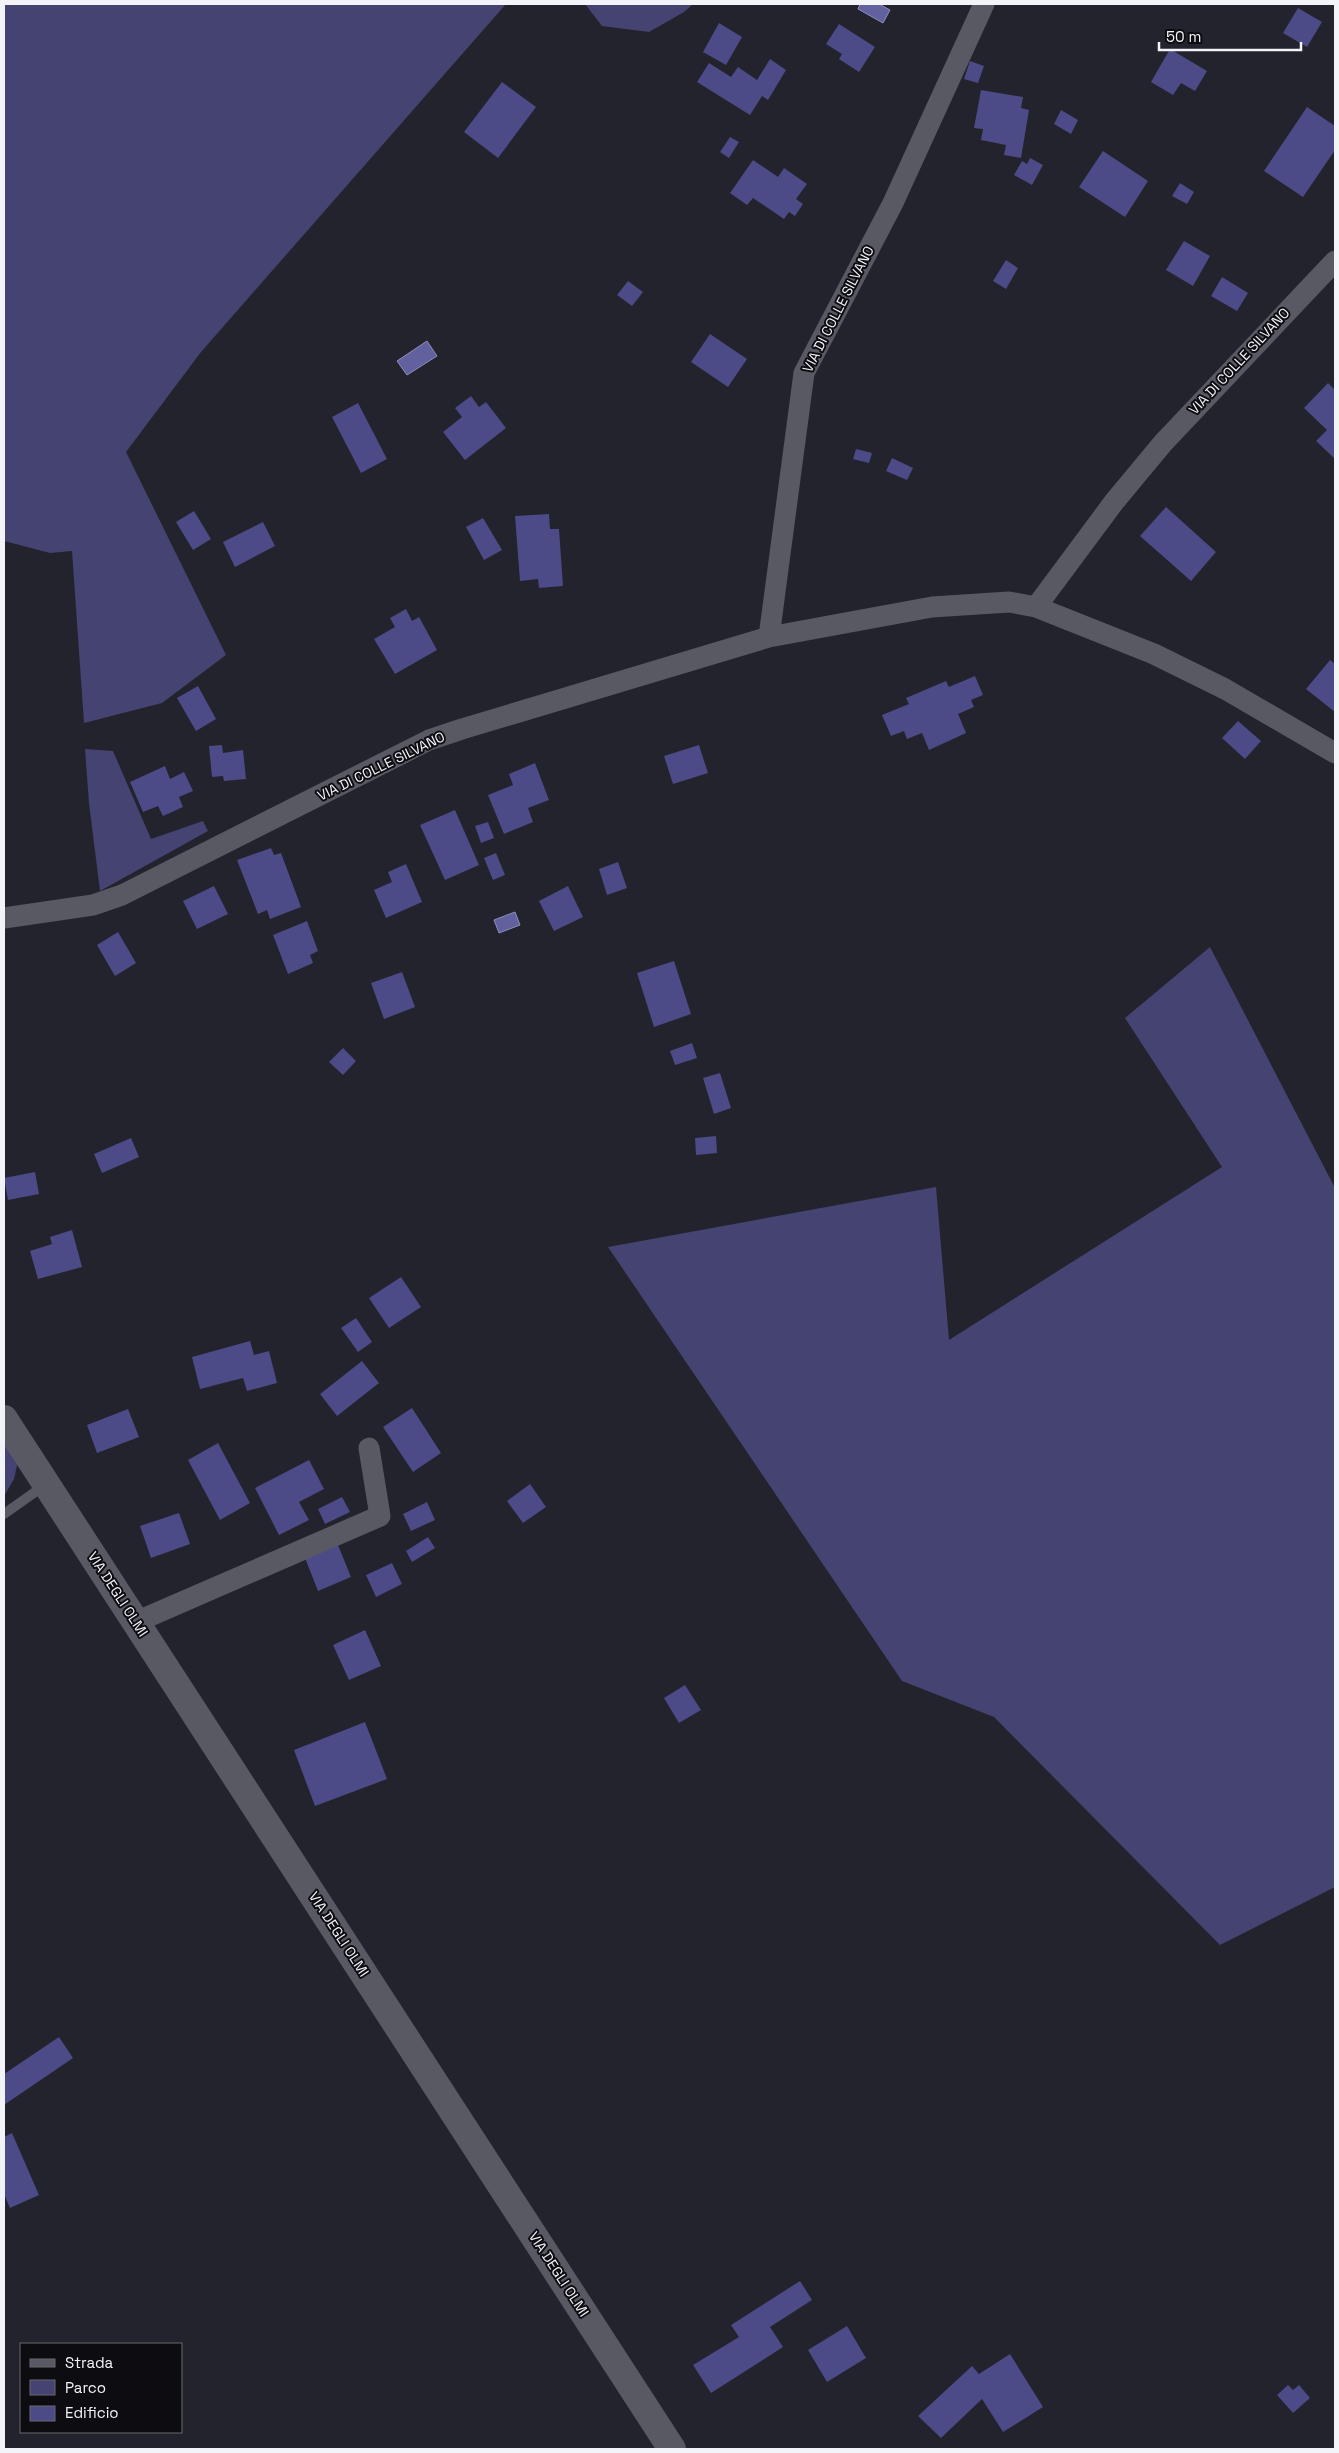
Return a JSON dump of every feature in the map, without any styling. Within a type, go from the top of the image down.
[{"type":"street","name":"VIA DI COLLE SILVANO","points":[[769,637],[804,373],[893,204],[984,4]]},
{"type":"street","name":"VIA DI COLLE SILVANO","points":[[1036,607],[1150,458],[1229,370],[1335,261]]},
{"type":"street","name":"VIA DI COLLE SILVANO","points":[[4,918],[93,905],[122,895],[428,740],[769,637],[946,605],[1008,602],[1036,607],[1154,654],[1203,678],[1335,753]]},
{"type":"street","name":"VIA DEGLI OLMI","points":[[4,1419],[672,2449]]},
{"type":"street","points":[[136,1622],[380,1516],[369,1448]]},
{"type":"lane","points":[[4,1514],[46,1485]]},
{"type":"green space","points":[[4,4],[506,4],[201,352],[126,452],[226,655],[162,703],[84,723],[72,551],[50,553],[4,541]]},
{"type":"green space","points":[[585,4],[693,4],[684,12],[649,32],[602,26]]},
{"type":"green space","points":[[85,749],[113,751],[151,839],[203,821],[208,831],[100,891],[89,803]]},
{"type":"green space","points":[[1210,947],[1335,1188],[1335,1887],[1220,1945],[994,1717],[902,1681],[608,1247],[936,1187],[949,1340],[1222,1167],[1125,1018]]},
{"type":"green space","points":[[4,1438],[18,1461],[14,1479],[4,1496]]},
{"type":"shaded area","points":[[860,4],[879,4],[890,10],[883,23],[858,9]]},
{"type":"shaded area","points":[[427,341],[437,356],[407,375],[397,361]]},
{"type":"shaded area","points":[[515,912],[520,925],[499,933],[494,920]]},
{"type":"building","points":[[1298,8],[1322,22],[1307,47],[1283,33]]},
{"type":"building","points":[[719,23],[742,37],[726,65],[703,52]]},
{"type":"building","points":[[839,24],[875,47],[859,72],[839,59],[842,54],[826,44]]},
{"type":"building","points":[[1170,49],[1207,71],[1195,91],[1181,83],[1173,95],[1151,82]]},
{"type":"building","points":[[770,59],[786,70],[768,100],[762,96],[750,115],[697,82],[709,63],[731,77],[738,67],[757,80]]},
{"type":"building","points":[[970,61],[984,66],[978,83],[964,79]]},
{"type":"building","points":[[502,82],[536,107],[498,158],[464,132]]},
{"type":"building","points":[[981,90],[1023,97],[1021,108],[1029,110],[1021,158],[1004,155],[1006,145],[981,140],[983,129],[974,128]]},
{"type":"building","points":[[1307,107],[1335,126],[1335,150],[1303,197],[1264,171]]},
{"type":"building","points":[[1061,110],[1078,120],[1071,134],[1054,124]]},
{"type":"building","points":[[730,137],[739,142],[729,158],[720,152]]},
{"type":"building","points":[[1103,151],[1148,181],[1125,217],[1079,187]]},
{"type":"building","points":[[1030,158],[1043,165],[1032,185],[1014,175],[1022,161],[1027,164]]},
{"type":"building","points":[[753,160],[778,177],[784,168],[807,184],[796,199],[803,204],[795,216],[789,212],[784,219],[753,198],[747,205],[730,193]]},
{"type":"building","points":[[1180,183],[1194,192],[1187,204],[1172,196]]},
{"type":"building","points":[[1184,241],[1210,256],[1193,286],[1166,270]]},
{"type":"building","points":[[1006,260],[1018,268],[1006,289],[993,281]]},
{"type":"building","points":[[1222,277],[1248,293],[1237,311],[1211,296]]},
{"type":"building","points":[[628,281],[643,292],[632,306],[617,295]]},
{"type":"building","points":[[710,334],[747,359],[728,387],[691,362]]},
{"type":"building","points":[[1328,383],[1335,390],[1335,459],[1316,441],[1327,430],[1304,408]]},
{"type":"building","points":[[471,396],[479,407],[486,402],[506,428],[465,460],[443,432],[462,417],[455,408]]},
{"type":"building","points":[[358,403],[387,459],[361,473],[332,417]]},
{"type":"building","points":[[856,449],[872,453],[869,463],[853,459]]},
{"type":"building","points":[[892,458],[913,468],[907,480],[886,471]]},
{"type":"building","points":[[1166,507],[1216,552],[1191,581],[1140,536]]},
{"type":"building","points":[[194,511],[211,539],[193,550],[176,522]]},
{"type":"building","points":[[549,514],[550,529],[559,529],[563,586],[539,588],[538,579],[520,581],[515,516]]},
{"type":"building","points":[[483,518],[502,550],[484,560],[466,527]]},
{"type":"building","points":[[263,522],[275,546],[235,567],[223,542]]},
{"type":"building","points":[[406,609],[412,621],[419,617],[437,650],[395,674],[374,639],[395,627],[390,618]]},
{"type":"building","points":[[1330,660],[1335,664],[1335,712],[1306,689]]},
{"type":"building","points":[[975,676],[983,695],[971,700],[974,707],[958,714],[966,733],[929,750],[922,733],[907,739],[904,731],[891,736],[882,715],[909,704],[906,698],[946,681],[949,687]]},
{"type":"building","points":[[198,686],[216,719],[196,731],[177,698]]},
{"type":"building","points":[[1238,721],[1261,741],[1245,759],[1222,738]]},
{"type":"building","points":[[222,745],[223,753],[243,750],[246,779],[224,781],[223,776],[212,777],[209,746]]},
{"type":"building","points":[[699,745],[708,773],[673,784],[664,756]]},
{"type":"building","points":[[535,763],[549,800],[528,808],[533,822],[504,834],[488,795],[513,785],[509,774]]},
{"type":"building","points":[[165,766],[170,779],[184,772],[193,791],[179,797],[183,807],[163,816],[158,806],[143,812],[130,782]]},
{"type":"building","points":[[455,810],[479,865],[445,880],[420,825]]},
{"type":"building","points":[[488,822],[494,838],[481,843],[475,826]]},
{"type":"building","points":[[271,848],[274,855],[281,853],[301,907],[270,919],[267,910],[258,914],[237,860]]},
{"type":"building","points":[[496,853],[505,875],[493,880],[484,858]]},
{"type":"building","points":[[618,862],[627,888],[607,895],[599,869]]},
{"type":"building","points":[[406,864],[422,902],[386,918],[374,890],[392,882],[388,872]]},
{"type":"building","points":[[214,886],[228,914],[197,929],[183,901]]},
{"type":"building","points":[[568,886],[583,917],[554,931],[539,901]]},
{"type":"building","points":[[307,921],[318,951],[310,955],[313,963],[288,974],[273,935]]},
{"type":"building","points":[[118,932],[136,963],[115,976],[97,945]]},
{"type":"building","points":[[674,961],[691,1014],[654,1027],[637,973]]},
{"type":"building","points":[[402,972],[415,1007],[384,1019],[371,983]]},
{"type":"building","points":[[692,1043],[697,1058],[675,1065],[670,1051]]},
{"type":"building","points":[[343,1048],[356,1061],[343,1075],[329,1062]]},
{"type":"building","points":[[720,1073],[731,1108],[714,1114],[703,1078]]},
{"type":"building","points":[[716,1136],[717,1153],[696,1155],[695,1138]]},
{"type":"building","points":[[131,1138],[139,1157],[102,1173],[94,1154]]},
{"type":"building","points":[[35,1172],[39,1194],[8,1200],[4,1178]]},
{"type":"building","points":[[72,1230],[82,1267],[38,1279],[30,1251],[52,1244],[50,1237]]},
{"type":"building","points":[[401,1277],[421,1307],[389,1328],[369,1298]]},
{"type":"building","points":[[356,1318],[372,1342],[358,1352],[341,1328]]},
{"type":"building","points":[[250,1341],[254,1355],[269,1351],[277,1383],[247,1391],[243,1378],[200,1389],[192,1357]]},
{"type":"building","points":[[362,1361],[379,1383],[337,1416],[320,1394]]},
{"type":"building","points":[[412,1408],[441,1453],[413,1472],[383,1427]]},
{"type":"building","points":[[128,1409],[139,1437],[97,1453],[87,1425]]},
{"type":"building","points":[[218,1443],[250,1503],[220,1520],[188,1460]]},
{"type":"building","points":[[309,1460],[324,1489],[299,1502],[309,1520],[279,1535],[255,1488]]},
{"type":"building","points":[[530,1484],[546,1507],[523,1523],[507,1501]]},
{"type":"building","points":[[342,1497],[350,1512],[325,1524],[318,1509]]},
{"type":"building","points":[[427,1502],[435,1520],[411,1531],[403,1514]]},
{"type":"building","points":[[179,1513],[190,1544],[151,1558],[140,1526]]},
{"type":"building","points":[[428,1537],[435,1548],[412,1562],[406,1551]]},
{"type":"building","points":[[338,1545],[351,1577],[318,1591],[305,1558]]},
{"type":"building","points":[[392,1563],[402,1584],[376,1597],[366,1575]]},
{"type":"building","points":[[365,1630],[381,1666],[349,1680],[333,1645]]},
{"type":"building","points":[[685,1685],[701,1710],[679,1723],[664,1698]]},
{"type":"building","points":[[365,1722],[387,1779],[315,1806],[294,1750]]},
{"type":"building","points":[[59,2037],[73,2058],[4,2105],[4,2074]]},
{"type":"building","points":[[12,2133],[39,2195],[10,2208],[4,2194],[4,2137]]},
{"type":"building","points":[[800,2281],[812,2300],[770,2327],[783,2347],[711,2393],[693,2365],[739,2337],[731,2325]]},
{"type":"building","points":[[847,2326],[866,2358],[827,2382],[808,2350]]},
{"type":"building","points":[[1010,2354],[1043,2407],[1003,2432],[982,2399],[941,2438],[918,2416],[972,2366],[979,2374]]},
{"type":"building","points":[[1288,2385],[1293,2390],[1299,2385],[1310,2398],[1293,2413],[1277,2395]]}]
